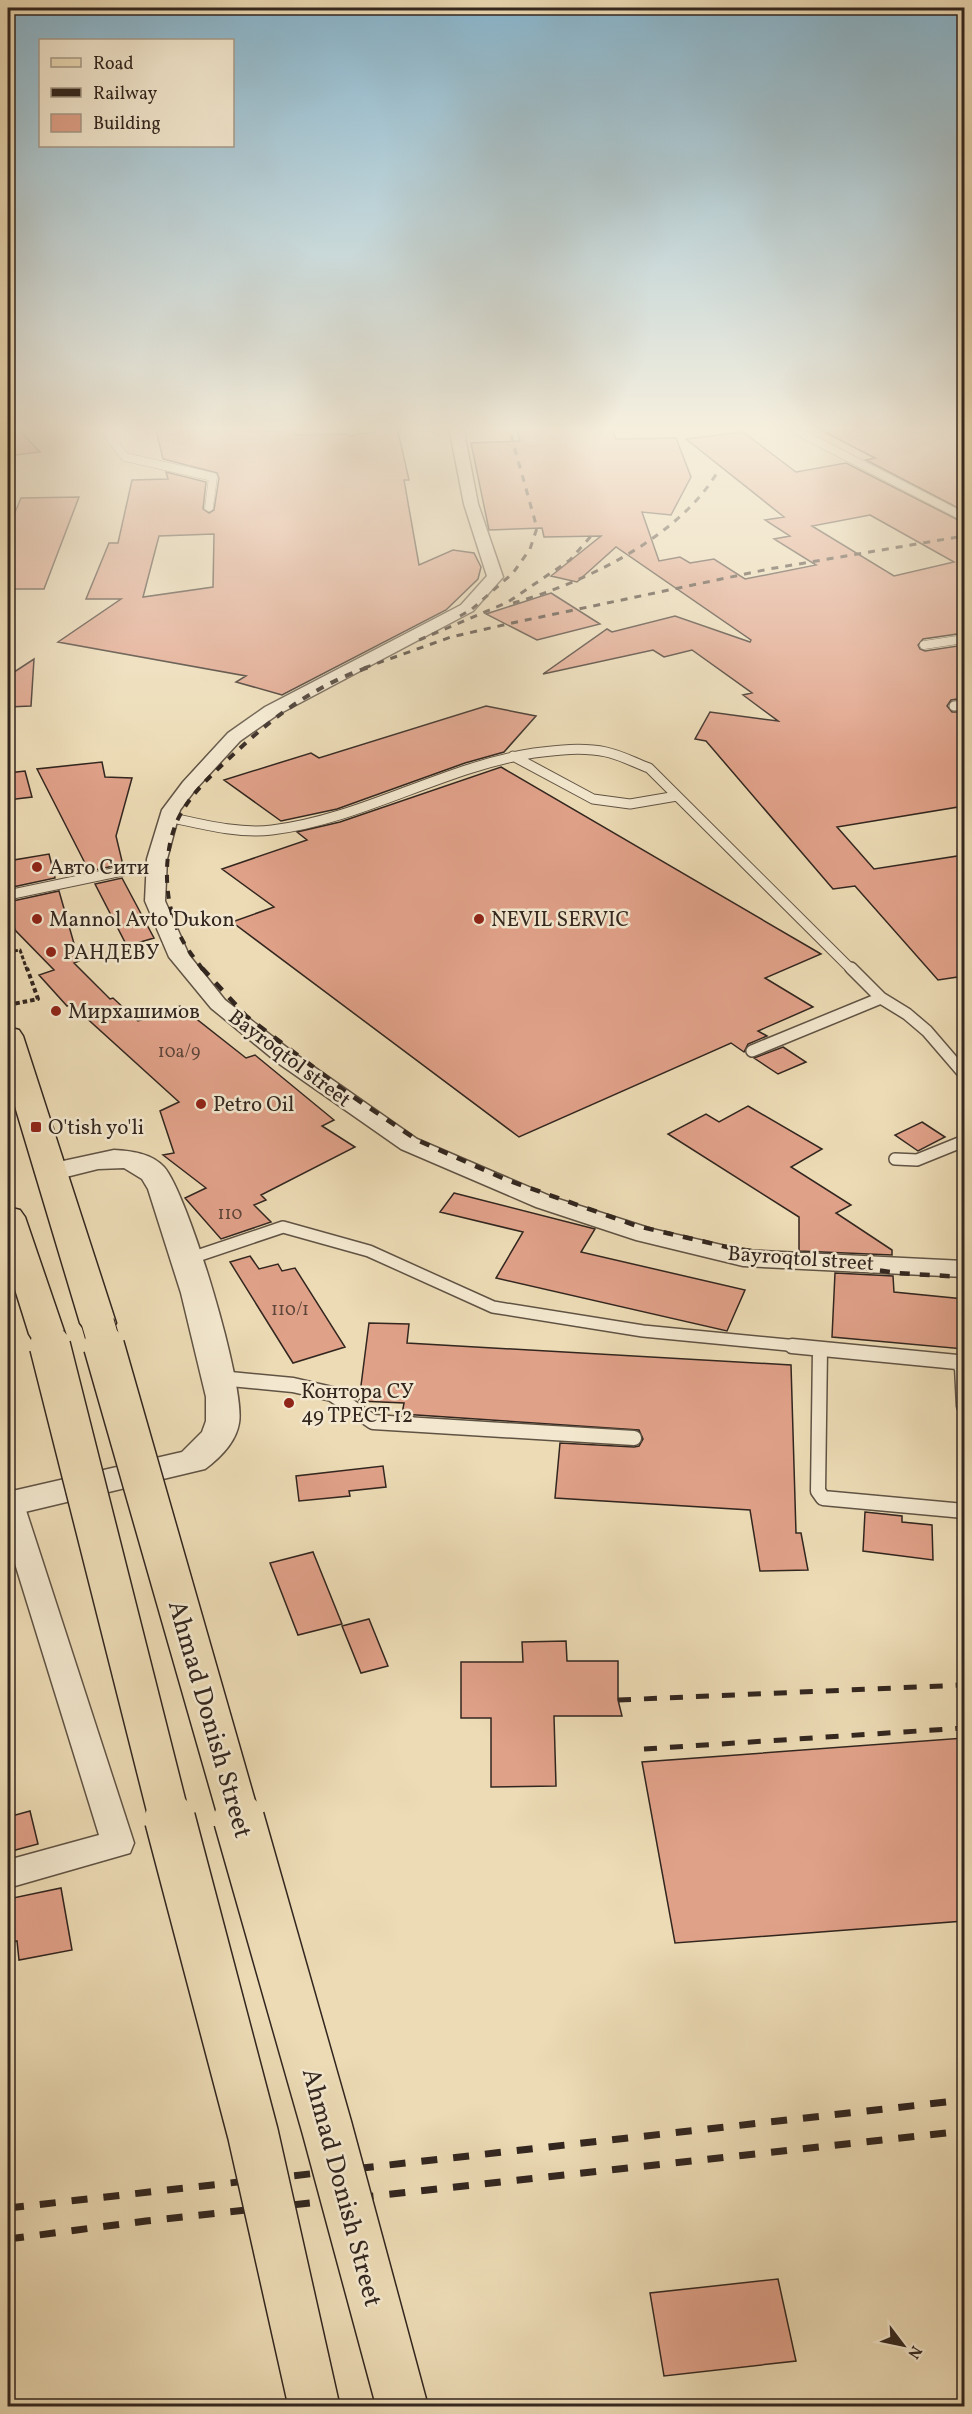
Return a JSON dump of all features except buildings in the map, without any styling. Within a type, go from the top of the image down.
[{"type":"main road","name":"Ahmad Donish Street","points":[[8,1035],[98,1323],[321,2105],[402,2406]]},
{"type":"main road","points":[[9,1226],[46,1334],[165,1802],[253,2134],[314,2406]]},
{"type":"street","name":"Bayroqtol street","points":[[480,540],[495,577],[467,608],[310,688],[271,711],[234,737],[189,786],[171,810],[157,860],[155,901],[178,957],[218,1004],[286,1058],[409,1144],[544,1202],[645,1234],[743,1258],[964,1269]]},
{"type":"street","points":[[8,1874],[118,1844],[8,1502],[193,1461],[207,1450],[217,1437],[223,1422],[219,1378],[206,1322],[163,1189],[154,1172],[146,1165],[120,1157],[50,1172]]},
{"type":"lane","points":[[924,645],[964,639]]},
{"type":"lane","points":[[954,706],[964,705]]},
{"type":"lane","points":[[168,818],[255,831],[272,830],[329,816],[513,756],[560,750],[597,752],[633,759],[649,768],[881,998],[905,1010],[921,1022],[964,1074]]},
{"type":"lane","points":[[513,756],[593,799],[630,804],[677,796]]},
{"type":"lane","points":[[8,895],[127,870]]},
{"type":"lane","points":[[752,1051],[881,998]]},
{"type":"lane","points":[[895,1159],[917,1160],[964,1141]]},
{"type":"lane","points":[[187,1259],[283,1227],[369,1251],[493,1307],[643,1331],[957,1362],[962,1367],[964,1406]]},
{"type":"lane","points":[[820,1349],[818,1491],[823,1498],[964,1511]]},
{"type":"lane","points":[[219,1378],[293,1385],[332,1394],[373,1422],[634,1438]]},
{"type":"path","points":[[8,952],[20,950],[38,999],[8,1005]]},
{"type":"railway","points":[[460,616],[472,609],[513,573],[530,549],[533,540]]},
{"type":"railway","points":[[419,640],[508,602],[570,560],[588,540]]},
{"type":"railway","points":[[513,603],[599,570],[650,540]]},
{"type":"railway","points":[[364,668],[451,637],[512,623],[769,569],[942,540]]},
{"type":"railway","points":[[203,970],[177,929],[169,899],[167,882],[169,849],[183,809],[205,782],[283,712],[332,682],[369,667]]},
{"type":"railway","points":[[202,968],[246,1016],[346,1092],[417,1140],[507,1180],[637,1226],[731,1248],[896,1273],[964,1277]]},
{"type":"railway","points":[[618,1700],[964,1685]]},
{"type":"railway","points":[[644,1749],[964,1728]]},
{"type":"railway","points":[[8,2208],[964,2100]]},
{"type":"railway","points":[[8,2239],[146,2221],[964,2131]]},
{"type":"place","name":"Авто Сити","points":[[37,867]]},
{"type":"place","name":"Mannol Avto Dukon","points":[[37,919]]},
{"type":"place","name":"NEVIL SERVIC","points":[[479,919]]},
{"type":"place","name":"РАНДЕВУ","points":[[51,952]]},
{"type":"place","name":"Мирхашимов","points":[[56,1011]]},
{"type":"place","name":"Petro Oil","points":[[201,1104]]},
{"type":"place","name":"O'tish yo'li","points":[[36,1127]]},
{"type":"place","name":"Контора СУ 49 ТРЕСТ 12","points":[[289,1403]]}]
